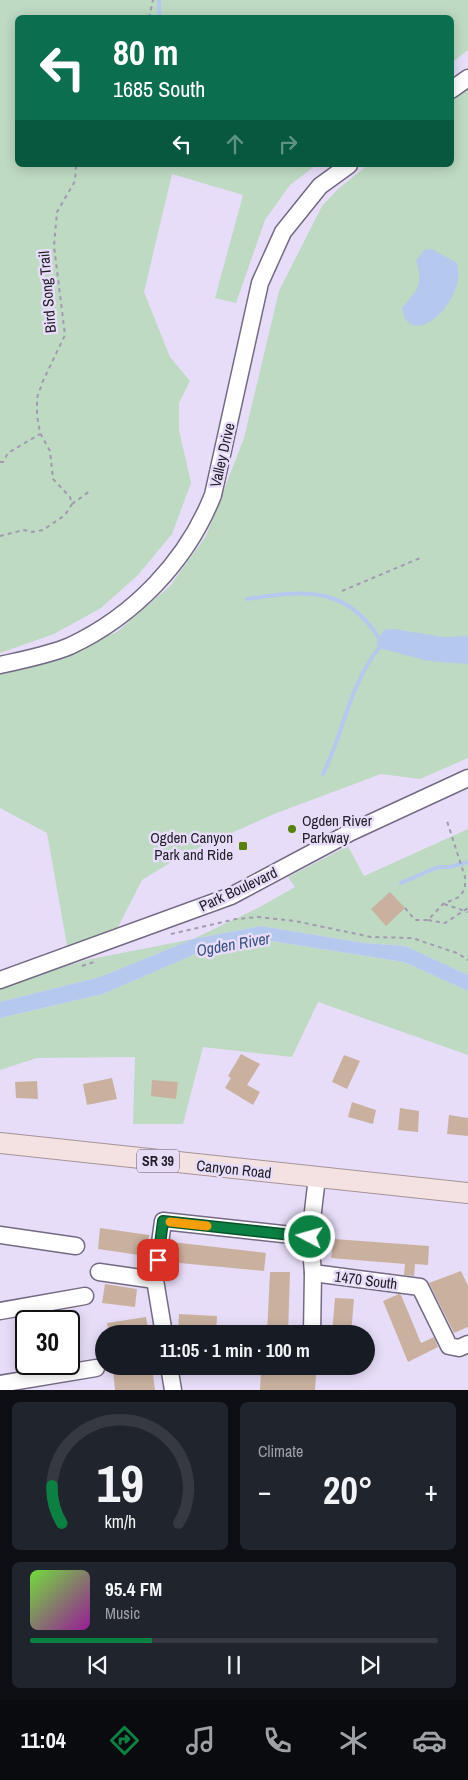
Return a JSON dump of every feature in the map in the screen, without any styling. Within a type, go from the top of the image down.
[{"type":"main road","name":"Canyon Road","points":[[0,1143],[468,1193]]},
{"type":"street","points":[[454,88],[468,78]]},
{"type":"street","name":"Valley Drive","points":[[0,664],[68,646],[116,621],[153,588],[186,547],[202,523],[213,495],[260,283],[283,232],[320,186],[346,167]]},
{"type":"street","name":"Park Boulevard","points":[[0,980],[230,896],[352,832],[468,778]]},
{"type":"street","points":[[312,1325],[313,1273],[310,1237],[317,1177]]},
{"type":"street","points":[[162,1325],[155,1280],[163,1221],[310,1237]]},
{"type":"street","points":[[0,1235],[76,1246]]},
{"type":"street","points":[[99,1272],[155,1280]]},
{"type":"street","name":"1470 South","points":[[313,1273],[420,1286],[449,1346],[459,1348],[468,1344]]},
{"type":"street","points":[[0,1311],[85,1296]]},
{"type":"street","points":[[0,1384],[95,1368]]},
{"type":"street","points":[[171,1375],[173,1390]]},
{"type":"path","points":[[150,15],[153,0]]},
{"type":"path","name":"Bird Song Trail","points":[[72,504],[70,497],[53,479],[50,451],[40,433],[37,398],[42,381],[65,335],[54,246],[57,212],[75,181],[76,167]]},
{"type":"path","points":[[0,462],[3,462],[8,452],[40,433]]},
{"type":"path","points":[[0,536],[24,530],[32,532],[43,530],[65,515],[72,504],[90,491]]},
{"type":"path","points":[[342,591],[420,558]]},
{"type":"path","points":[[428,920],[443,904],[459,896],[465,889],[463,869],[446,818]]},
{"type":"path","points":[[443,904],[468,910]]},
{"type":"path","points":[[405,908],[415,920],[445,923],[468,910]]},
{"type":"path","points":[[163,936],[236,919],[258,917],[295,921],[371,937],[412,938],[457,953],[468,960]]},
{"type":"green space","points":[[0,0],[468,0],[468,50],[454,61],[454,15],[15,15],[15,167],[313,167],[290,185],[265,220],[236,303],[215,298],[243,195],[172,174],[144,292],[170,357],[190,381],[179,403],[179,430],[191,483],[172,534],[138,575],[101,608],[54,634],[0,653]]},
{"type":"green space","points":[[468,86],[468,758],[420,779],[381,774],[274,814],[183,855],[142,880],[117,929],[68,951],[47,833],[0,808],[0,674],[53,658],[117,632],[170,586],[206,536],[244,438],[279,291],[322,206],[339,188],[365,167],[454,167],[454,97]]},
{"type":"green space","points":[[468,829],[468,975],[405,946],[364,943],[261,926],[193,939],[258,908],[295,887],[288,877],[348,846],[364,876]]},
{"type":"green space","points":[[193,939],[100,977],[0,1002],[0,987],[86,960]]},
{"type":"green space","points":[[265,940],[404,962],[468,991],[468,1055],[318,1002],[292,1057],[203,1047],[183,1124],[133,1124],[135,1057],[37,1058],[0,1070],[0,1018],[103,994],[200,952]]},
{"type":"water","points":[[432,249],[457,263],[458,278],[454,293],[446,306],[436,317],[425,324],[415,326],[407,321],[402,308],[418,287],[419,276],[416,261],[424,250]]},
{"type":"water","points":[[394,629],[443,637],[468,636],[468,664],[428,661],[379,648],[376,643],[384,630]]},
{"type":"water","name":"Ogden River","points":[[261,926],[364,943],[405,946],[468,975],[468,991],[404,962],[265,940],[200,952],[103,994],[0,1018],[0,1002],[100,977],[193,939]]},
{"type":"building","points":[[390,892],[405,908],[386,926],[371,909]]},
{"type":"building","points":[[241,1054],[260,1064],[247,1085],[260,1092],[253,1105],[225,1088],[231,1078],[228,1076]]},
{"type":"building","points":[[344,1055],[360,1061],[347,1089],[332,1082]]},
{"type":"building","points":[[112,1078],[117,1099],[87,1105],[83,1084]]},
{"type":"building","points":[[152,1080],[178,1082],[176,1099],[151,1096]]},
{"type":"building","points":[[37,1081],[38,1099],[16,1098],[15,1082]]},
{"type":"building","points":[[352,1102],[376,1110],[373,1124],[348,1117]]},
{"type":"building","points":[[400,1108],[419,1111],[418,1132],[398,1130]]},
{"type":"building","points":[[449,1115],[468,1118],[468,1136],[447,1134]]},
{"type":"building","points":[[100,1228],[149,1235],[146,1256],[98,1249]]},
{"type":"building","points":[[334,1239],[429,1246],[428,1265],[415,1264],[414,1276],[404,1275],[405,1264],[331,1258]]},
{"type":"building","points":[[172,1242],[266,1253],[264,1271],[169,1262]]},
{"type":"building","points":[[461,1271],[468,1286],[468,1327],[454,1333],[429,1283]]},
{"type":"building","points":[[270,1272],[290,1272],[288,1325],[267,1325]]},
{"type":"building","points":[[105,1284],[137,1289],[135,1307],[102,1303]]},
{"type":"building","points":[[399,1294],[421,1343],[434,1337],[438,1347],[408,1362],[383,1301]]},
{"type":"building","points":[[335,1298],[354,1299],[352,1325],[333,1325]]},
{"type":"building","points":[[179,1314],[217,1316],[216,1325],[178,1325]]},
{"type":"building","points":[[146,1317],[147,1325],[107,1325],[107,1323]]},
{"type":"building","points":[[114,1375],[153,1375],[155,1390],[115,1390]]},
{"type":"building","points":[[261,1375],[316,1375],[315,1390],[260,1390]]},
{"type":"waterway","points":[[159,0],[160,15]]},
{"type":"waterway","points":[[247,599],[286,594],[320,595],[336,600],[351,608],[365,620],[378,637]]},
{"type":"waterway","points":[[323,774],[361,677],[379,648]]},
{"type":"waterway","points":[[401,883],[438,867],[450,867],[468,862]]},
{"type":"slow traffic","points":[[170,1222],[207,1226]]},
{"type":"place","name":"Ogden River Parkway","points":[[292,829]]},
{"type":"place","name":"Ogden Canyon Park and Ride","points":[[243,846]]},
{"type":"route","points":[[158,1260],[163,1221],[310,1237]]}]
